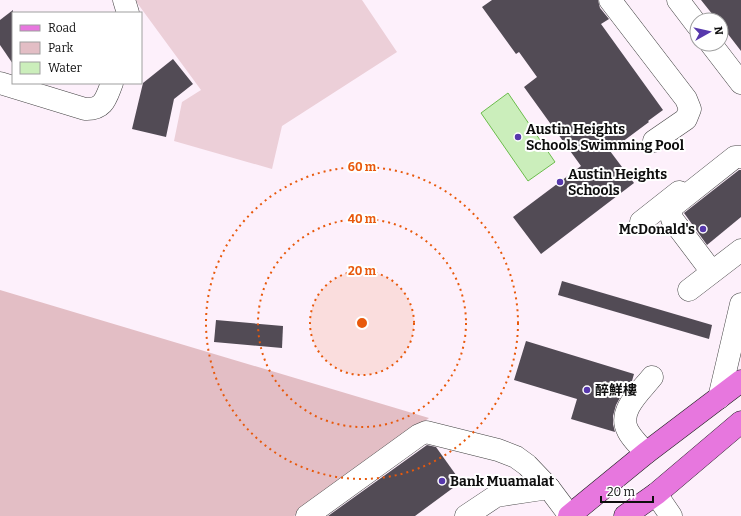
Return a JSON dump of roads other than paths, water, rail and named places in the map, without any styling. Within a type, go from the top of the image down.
[{"type":"main road","points":[[570,516],[646,453],[741,381]]},
{"type":"main road","points":[[625,516],[656,494],[741,422]]},
{"type":"street","points":[[124,0],[128,12]]},
{"type":"street","points":[[610,0],[686,99],[690,109],[686,119],[654,140]]},
{"type":"street","points":[[678,0],[689,14]]},
{"type":"street","points":[[718,52],[741,83]]},
{"type":"street","points":[[0,83],[91,110],[98,108],[103,104],[112,84]]},
{"type":"street","points":[[641,222],[741,144]]},
{"type":"street","points":[[712,272],[672,219],[671,212],[673,206],[735,157],[741,157]]},
{"type":"street","points":[[690,290],[741,250]]},
{"type":"street","points":[[718,398],[741,304]]},
{"type":"street","points":[[646,453],[628,432],[625,420],[630,404],[652,377]]},
{"type":"street","points":[[307,516],[422,433],[429,433],[498,450],[516,457],[527,465],[549,488],[570,516]]},
{"type":"street","points":[[466,516],[486,501],[496,496],[549,488]]},
{"type":"street","points":[[656,494],[671,516]]},
{"type":"water","name":"Austin Heights Schools Swimming Pool","points":[[508,93],[555,162],[528,181],[481,113]]},
{"type":"place","name":"Austin Heights Schools Swimming Pool","points":[[518,137]]},
{"type":"place","name":"Austin Heights Schools","points":[[560,182]]},
{"type":"place","name":"McDonald's","points":[[703,229]]},
{"type":"place","name":"醉鮮樓","points":[[587,390]]},
{"type":"place","name":"Bank Muamalat","points":[[442,481]]}]
